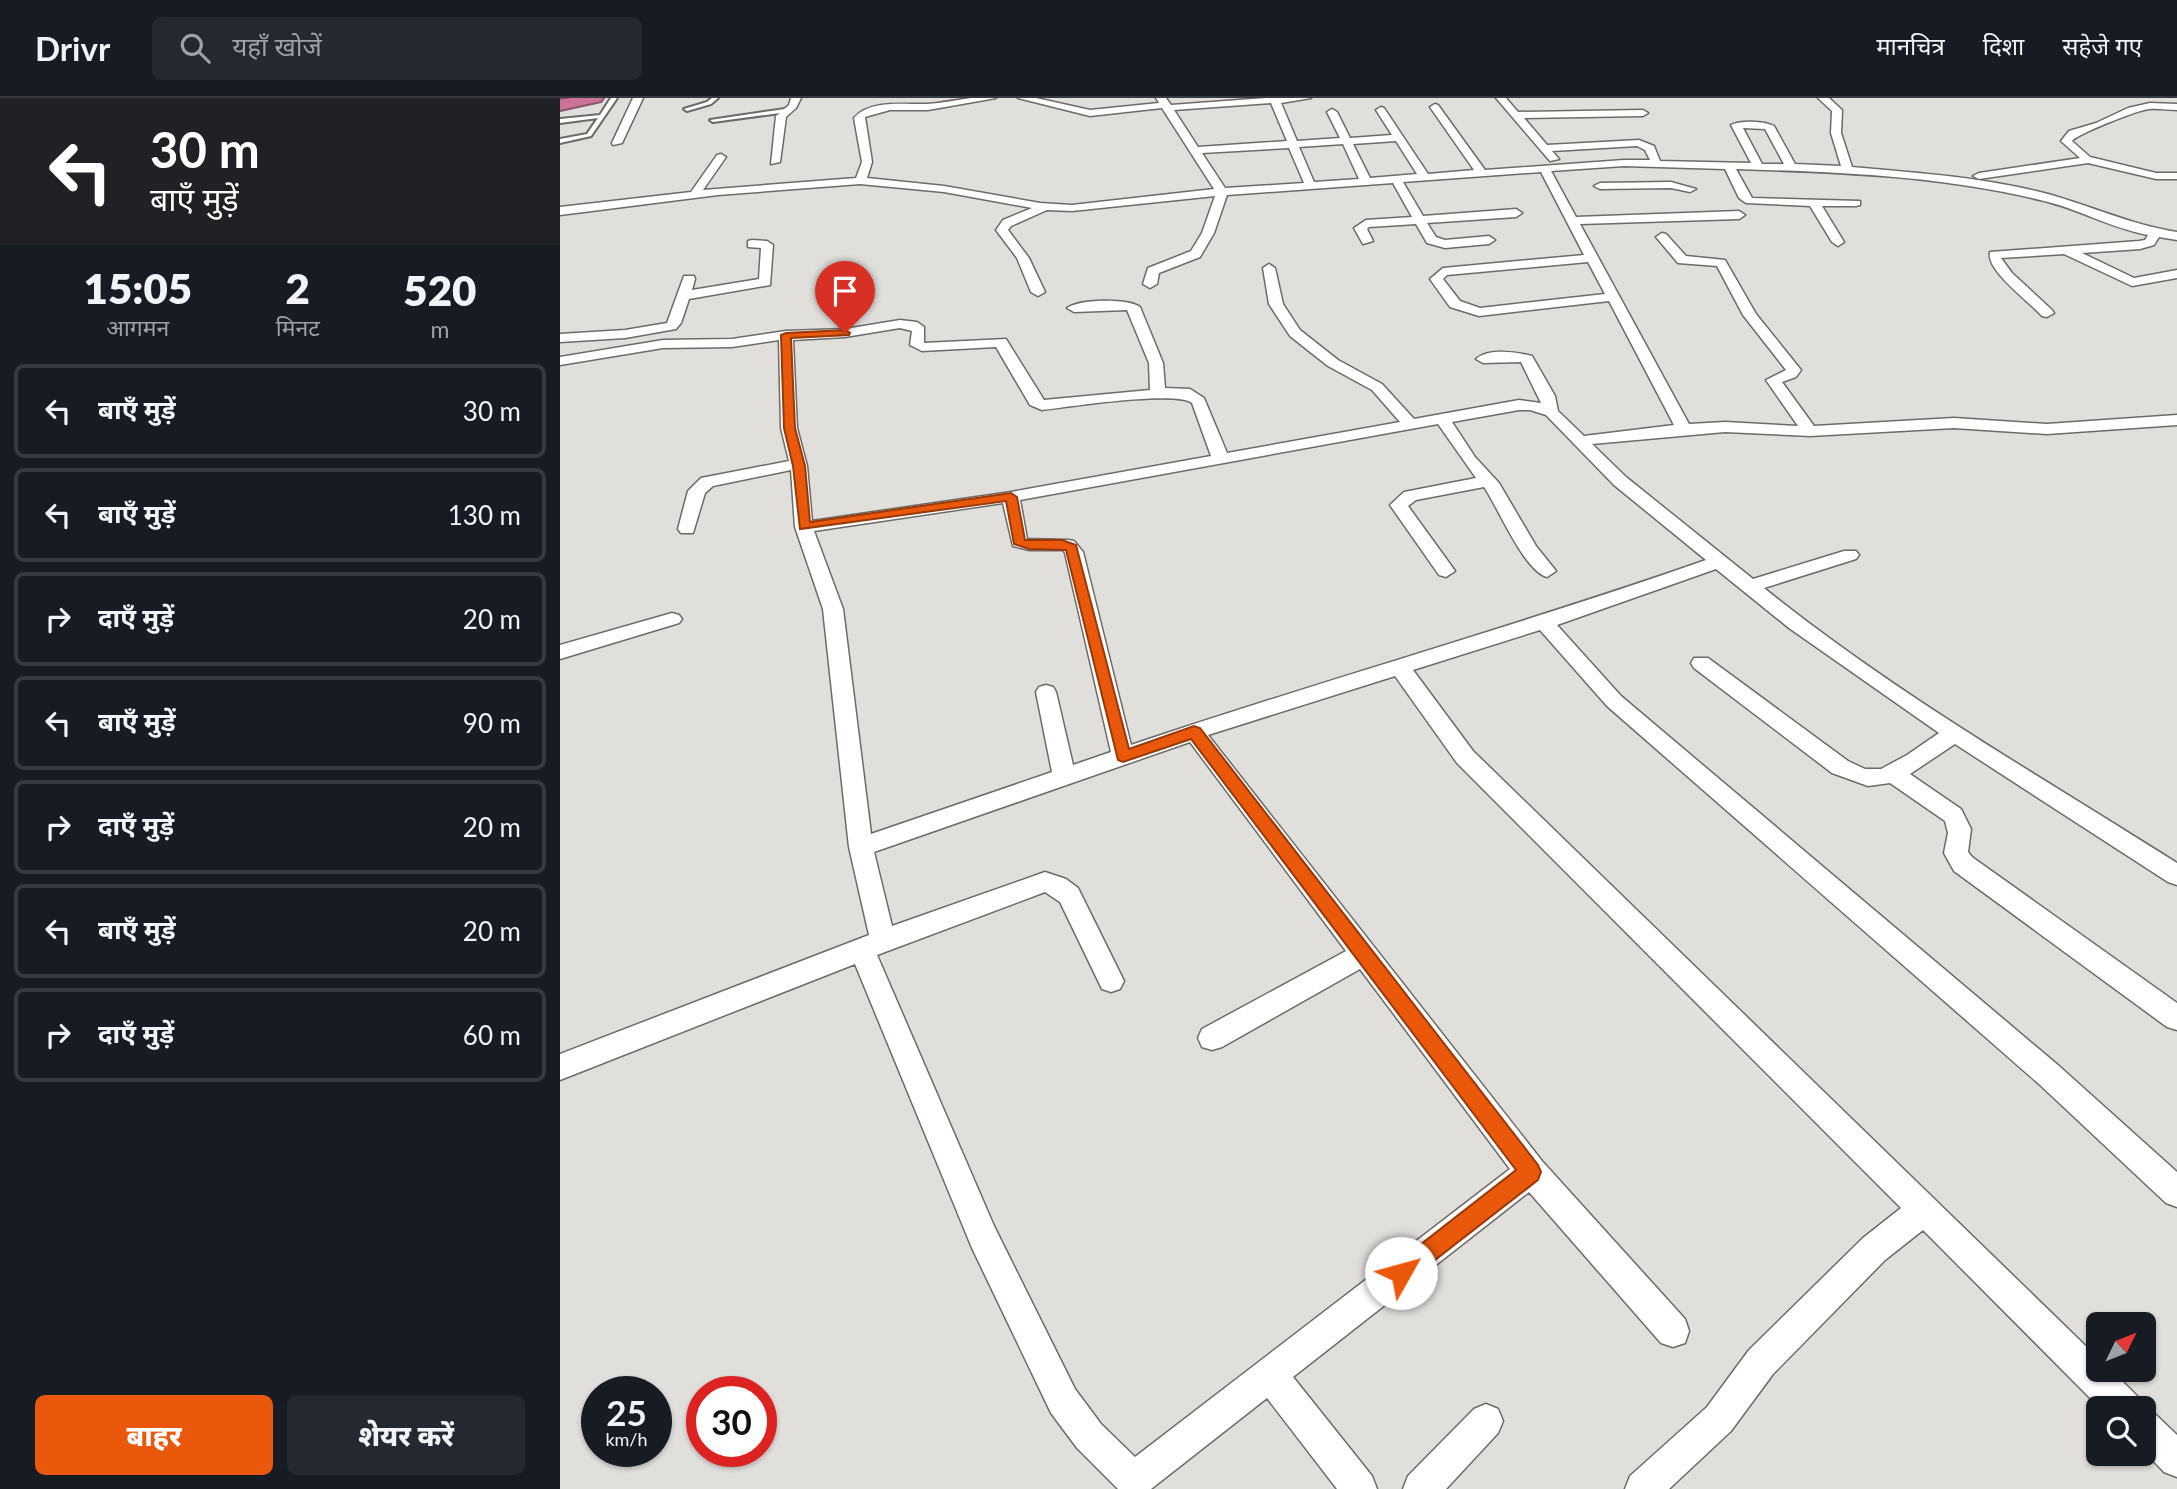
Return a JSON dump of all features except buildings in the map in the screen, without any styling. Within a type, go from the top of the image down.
[{"type":"highway","points":[[560,104],[595,98]]},
{"type":"street","points":[[617,143],[638,98]]},
{"type":"street","points":[[775,163],[781,116],[793,106],[796,98]]},
{"type":"street","points":[[860,181],[867,162],[859,118],[862,115],[890,107],[928,107],[990,98]]},
{"type":"street","points":[[1023,98],[1090,113],[1165,104],[1306,98]]},
{"type":"street","points":[[1502,98],[1560,166]]},
{"type":"street","points":[[1823,98],[1837,110],[1836,134],[1847,169]]},
{"type":"street","points":[[2162,98],[2177,105]]},
{"type":"street","points":[[1275,101],[1311,187]]},
{"type":"street","points":[[1165,104],[1222,192]]},
{"type":"street","points":[[2173,178],[2086,159],[2068,145],[2067,141],[2073,133],[2139,108],[2177,105]]},
{"type":"street","points":[[1435,107],[1481,172]]},
{"type":"street","points":[[1381,110],[1425,177]]},
{"type":"street","points":[[1332,113],[1367,183]]},
{"type":"street","points":[[1515,115],[1643,113]]},
{"type":"street","points":[[1583,114],[1592,124]]},
{"type":"street","points":[[1758,166],[1736,125],[1770,127],[1791,167]]},
{"type":"street","points":[[1600,134],[1623,163]]},
{"type":"street","points":[[1195,150],[1398,138]]},
{"type":"street","points":[[1544,148],[1608,143],[1644,144],[1650,148],[1656,163]]},
{"type":"street","points":[[695,194],[702,179],[716,170],[721,157]]},
{"type":"street","points":[[1955,180],[2086,159]]},
{"type":"street","points":[[1637,163],[1648,185]]},
{"type":"street","points":[[560,211],[695,194],[860,181],[944,189],[1046,206],[1079,207],[1222,192],[1397,181],[1481,172],[1656,163],[1791,167],[1808,172],[1847,169],[1955,180],[2045,197],[2154,234],[2177,236]]},
{"type":"street","points":[[1728,165],[1745,198],[1750,201],[1856,203]]},
{"type":"street","points":[[1544,168],[1684,429]]},
{"type":"street","points":[[1397,181],[1431,240],[1438,243],[1489,240]]},
{"type":"street","points":[[1600,186],[1671,185],[1690,189]]},
{"type":"street","points":[[1834,190],[1853,190]]},
{"type":"street","points":[[1150,284],[1153,271],[1196,254],[1208,233],[1222,192]]},
{"type":"street","points":[[1814,202],[1838,242]]},
{"type":"street","points":[[1038,292],[1023,258],[1002,230],[1007,223],[1046,206]]},
{"type":"street","points":[[1367,241],[1361,231],[1362,225],[1420,218],[1516,213]]},
{"type":"street","points":[[1572,221],[1739,215]]},
{"type":"street","points":[[2047,313],[2038,299],[1996,265],[1994,255],[2146,244],[2152,240],[2154,234]]},
{"type":"street","points":[[1662,237],[1682,260],[1721,263],[1750,315],[1794,370],[1791,374],[1775,378],[1774,383],[1810,430]]},
{"type":"street","points":[[682,296],[765,282],[766,245],[752,244]]},
{"type":"street","points":[[2064,249],[2132,282],[2177,274]]},
{"type":"street","points":[[1592,258],[1467,269],[1443,272],[1436,276],[1455,304],[1479,312],[1613,297]]},
{"type":"street","points":[[1269,268],[1276,304],[1294,333],[1333,363],[1377,387],[1411,425]]},
{"type":"street","points":[[561,340],[665,328],[674,323],[689,279]]},
{"type":"street","points":[[1074,308],[1121,304],[1133,307],[1156,363],[1158,394]]},
{"type":"street","points":[[560,361],[663,344],[732,343],[786,335],[845,333],[900,324],[912,325],[919,330],[917,345],[922,347],[1001,342],[1035,402],[1042,405],[1183,392],[1196,397],[1221,460]]},
{"type":"street","points":[[786,335],[789,428],[798,464],[804,527],[833,609],[873,945],[984,1237],[1063,1401],[1089,1436],[1139,1485],[1270,1375],[1531,1172]]},
{"type":"street","points":[[1483,359],[1515,356],[1527,359],[1548,396],[1550,412]]},
{"type":"street","points":[[804,527],[1011,497],[1519,405],[1532,405],[1550,412],[1620,481],[1796,624],[1955,733],[2177,875]]},
{"type":"street","points":[[1442,419],[1469,460],[1487,481],[1528,548],[1546,571]]},
{"type":"street","points":[[1578,441],[1725,427],[1810,430],[1944,423],[2047,429],[2177,420]]},
{"type":"street","points":[[687,529],[697,491],[707,482],[798,464]]},
{"type":"street","points":[[1447,571],[1399,505],[1410,496],[1487,481]]},
{"type":"street","points":[[1011,497],[1019,542],[1029,545],[1068,545],[1074,552],[1123,756]]},
{"type":"street","points":[[1749,587],[1850,555]]},
{"type":"street","points":[[861,847],[1194,732],[1543,622],[1717,562]]},
{"type":"street","points":[[560,652],[672,620]]},
{"type":"street","points":[[1543,622],[1614,701],[2049,1074],[2177,1192]]},
{"type":"street","points":[[1701,663],[1840,767],[1872,779],[1893,774],[1955,733]]},
{"type":"street","points":[[1399,666],[1465,757],[2113,1396]]},
{"type":"street","points":[[1046,692],[1065,777]]},
{"type":"street","points":[[1194,732],[1531,1172],[1673,1331]]},
{"type":"street","points":[[1893,774],[1953,815],[1960,823],[1962,831],[1956,853],[1963,864],[2177,1018]]},
{"type":"street","points":[[560,1067],[873,945],[1045,882],[1057,886],[1069,895],[1111,981]]},
{"type":"street","points":[[1212,1038],[1364,954]]},
{"type":"street","points":[[1643,1489],[1719,1419],[1761,1362],[1874,1249],[1924,1210]]},
{"type":"street","points":[[1270,1375],[1359,1489]]},
{"type":"street","points":[[1421,1489],[1486,1421]]},
{"type":"street","points":[[2156,1439],[2177,1459]]},
{"type":"lane","points":[[560,141],[589,135],[614,98]]},
{"type":"lane","points":[[687,109],[709,103],[715,98]]},
{"type":"lane","points":[[713,120],[785,111]]},
{"type":"lane","points":[[560,121],[603,116]]},
{"type":"route","points":[[845,333],[786,335],[789,428],[799,466],[804,527],[1011,497],[1016,538],[1019,542],[1029,545],[1062,544],[1072,548],[1123,756],[1194,732],[1531,1172],[1401,1273]]}]
